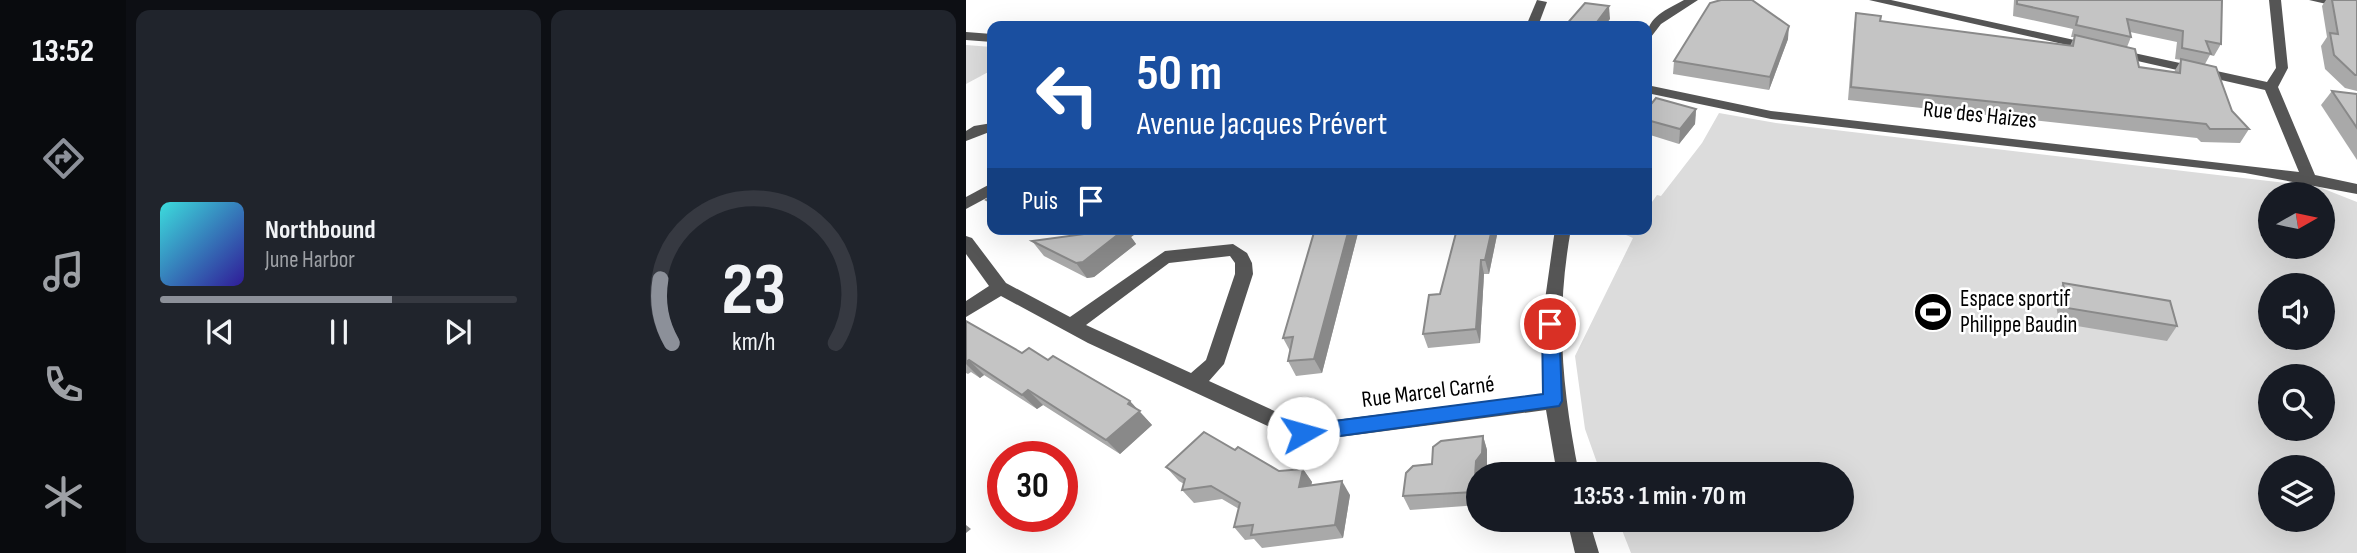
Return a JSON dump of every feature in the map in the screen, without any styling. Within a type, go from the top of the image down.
[{"type":"street","points":[[1652,28],[1657,21],[1692,0]]},
{"type":"street","points":[[1875,0],[2271,87]]},
{"type":"street","points":[[2271,87],[2282,68],[2275,0]]},
{"type":"street","points":[[2315,0],[2357,8]]},
{"type":"street","points":[[1534,21],[1541,2]]},
{"type":"street","points":[[966,36],[987,38]]},
{"type":"street","points":[[2271,87],[2309,177]]},
{"type":"street","name":"Rue des Haizes","points":[[1652,90],[1771,115],[2309,177],[2357,189]]},
{"type":"street","points":[[966,137],[987,128]]},
{"type":"street","points":[[966,204],[987,191]]},
{"type":"street","points":[[1562,235],[1555,261],[1550,324],[1553,401],[1566,462]]},
{"type":"street","name":"Rue Marcel Carné","points":[[966,242],[1000,288],[1095,338],[1303,433],[1553,401]]},
{"type":"street","points":[[1072,325],[1165,257],[1233,250],[1242,256],[1244,274],[1214,364],[1195,382]]},
{"type":"street","points":[[966,310],[1000,288]]},
{"type":"street","points":[[1581,532],[1587,553]]},
{"type":"shaded area","points":[[966,45],[987,47],[987,73],[966,84]]},
{"type":"shaded area","name":"Espace sportif Philippe Baudin","points":[[1719,113],[1776,123],[2277,182],[2258,182],[2258,259],[2335,259],[2335,193],[2357,202],[2357,553],[1631,553],[1623,532],[1854,532],[1854,462],[1597,462],[1585,429],[1575,356],[1633,238],[1626,235],[1652,235],[1652,202],[1657,195],[1661,196],[1702,143]]},
{"type":"building","points":[[1721,0],[1752,0],[1789,26],[1770,77],[1674,61],[1710,3]]},
{"type":"building","points":[[2017,0],[2222,0],[2221,44],[2206,41],[2211,54],[2182,48],[2183,31],[2127,19],[2131,37],[2076,25],[2078,17],[2017,4]]},
{"type":"building","points":[[2332,0],[2357,0],[2357,75],[2334,55],[2330,33],[2338,34]]},
{"type":"building","points":[[1585,3],[1609,6],[1598,21],[1569,21]]},
{"type":"building","points":[[1856,13],[1881,16],[1880,21],[2073,46],[2075,35],[2135,49],[2139,67],[2180,73],[2181,59],[2216,67],[2232,111],[2249,129],[2210,129],[2206,124],[1851,87]]},
{"type":"building","points":[[2332,91],[2357,94],[2357,128]]},
{"type":"building","points":[[1656,98],[1696,109],[1680,129],[1652,121],[1652,103]]},
{"type":"building","points":[[1078,235],[1117,235],[1083,262],[1076,263],[1032,241]]},
{"type":"building","points":[[1313,235],[1347,235],[1314,359],[1288,361],[1293,337],[1283,338]]},
{"type":"building","points":[[1455,235],[1491,235],[1485,260],[1481,260],[1476,329],[1423,334],[1429,295],[1440,294]]},
{"type":"building","points":[[2063,283],[2170,301],[2177,326],[2067,308]]},
{"type":"building","points":[[966,321],[1022,353],[1029,348],[1048,360],[1053,356],[1130,401],[1128,404],[1140,411],[1106,440],[1028,390],[1022,395],[969,360],[966,362]]},
{"type":"building","points":[[1204,432],[1235,450],[1238,447],[1279,471],[1303,469],[1299,487],[1342,481],[1335,525],[1251,535],[1253,525],[1234,527],[1240,503],[1211,486],[1182,490],[1185,479],[1166,467]]},
{"type":"building","points":[[1483,436],[1482,453],[1476,462],[1466,462],[1466,492],[1403,496],[1406,473],[1413,466],[1432,464],[1433,447],[1441,441]]},
{"type":"place","name":"Espace sportif Philippe Baudin","points":[[1933,312]]},
{"type":"route","points":[[1303,433],[1553,401],[1550,324]]}]
